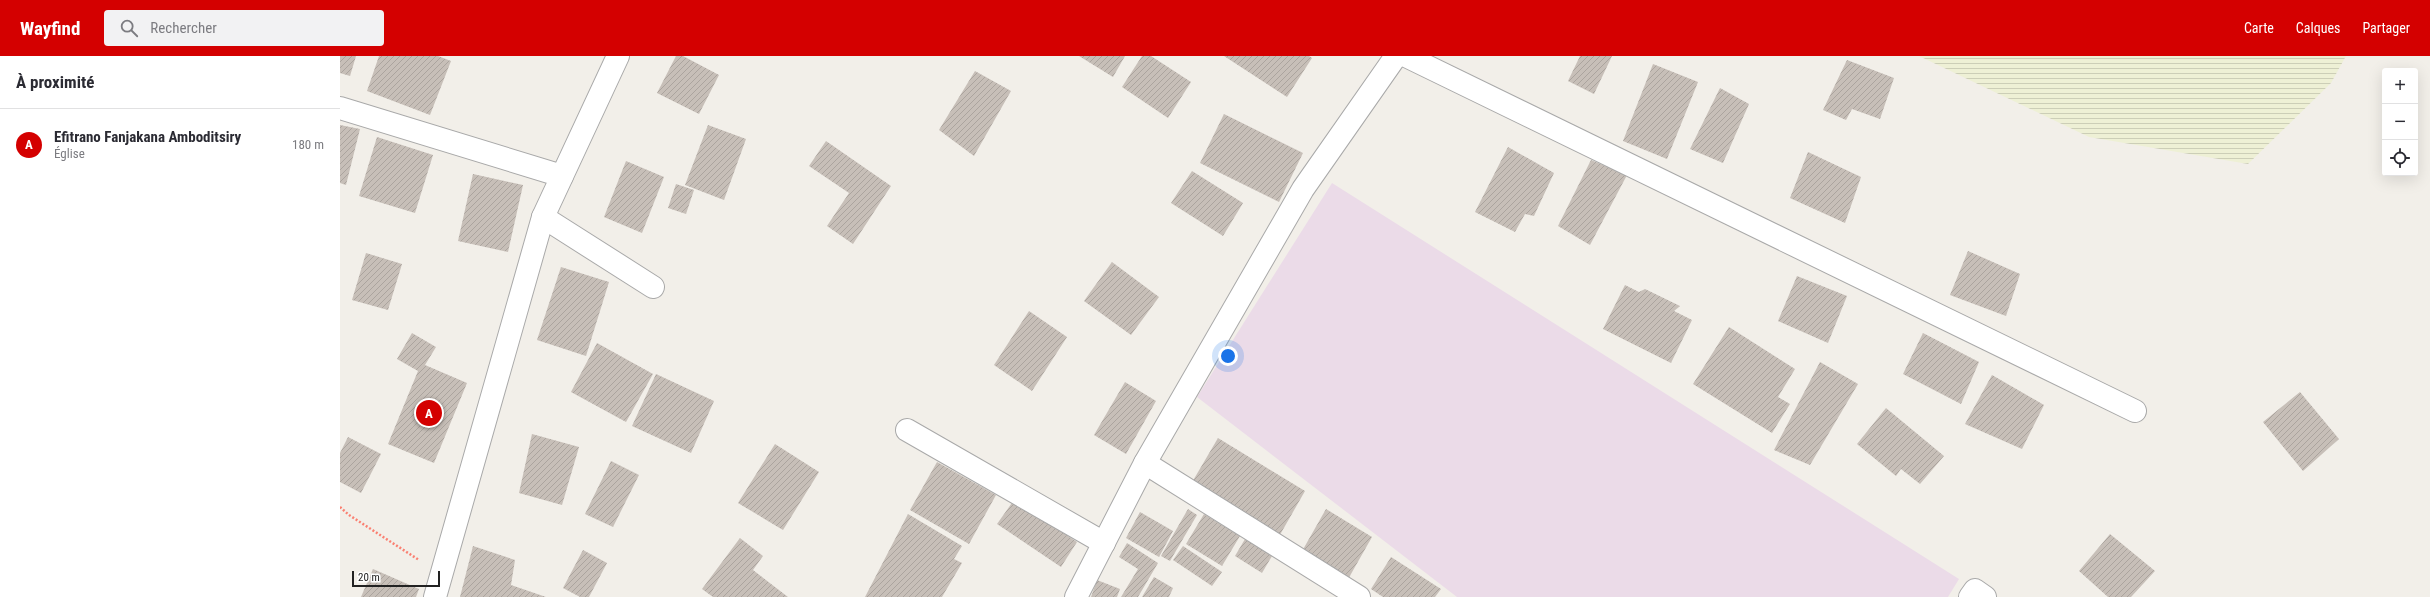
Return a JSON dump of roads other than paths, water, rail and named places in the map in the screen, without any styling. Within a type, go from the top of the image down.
[{"type":"street","points":[[436,597],[542,217],[618,56]]},
{"type":"street","points":[[1076,597],[1145,463],[1303,190],[1396,56]]},
{"type":"street","points":[[1406,56],[2135,411]]},
{"type":"street","points":[[340,108],[562,176]]},
{"type":"street","points":[[542,217],[653,287]]},
{"type":"street","points":[[907,430],[1104,543]]},
{"type":"street","points":[[1145,463],[1359,597]]},
{"type":"street","points":[[1970,597],[1975,590],[1985,597]]},
{"type":"place","name":"Efitrano Fanjakana Amboditsiry","points":[[429,413]]}]
